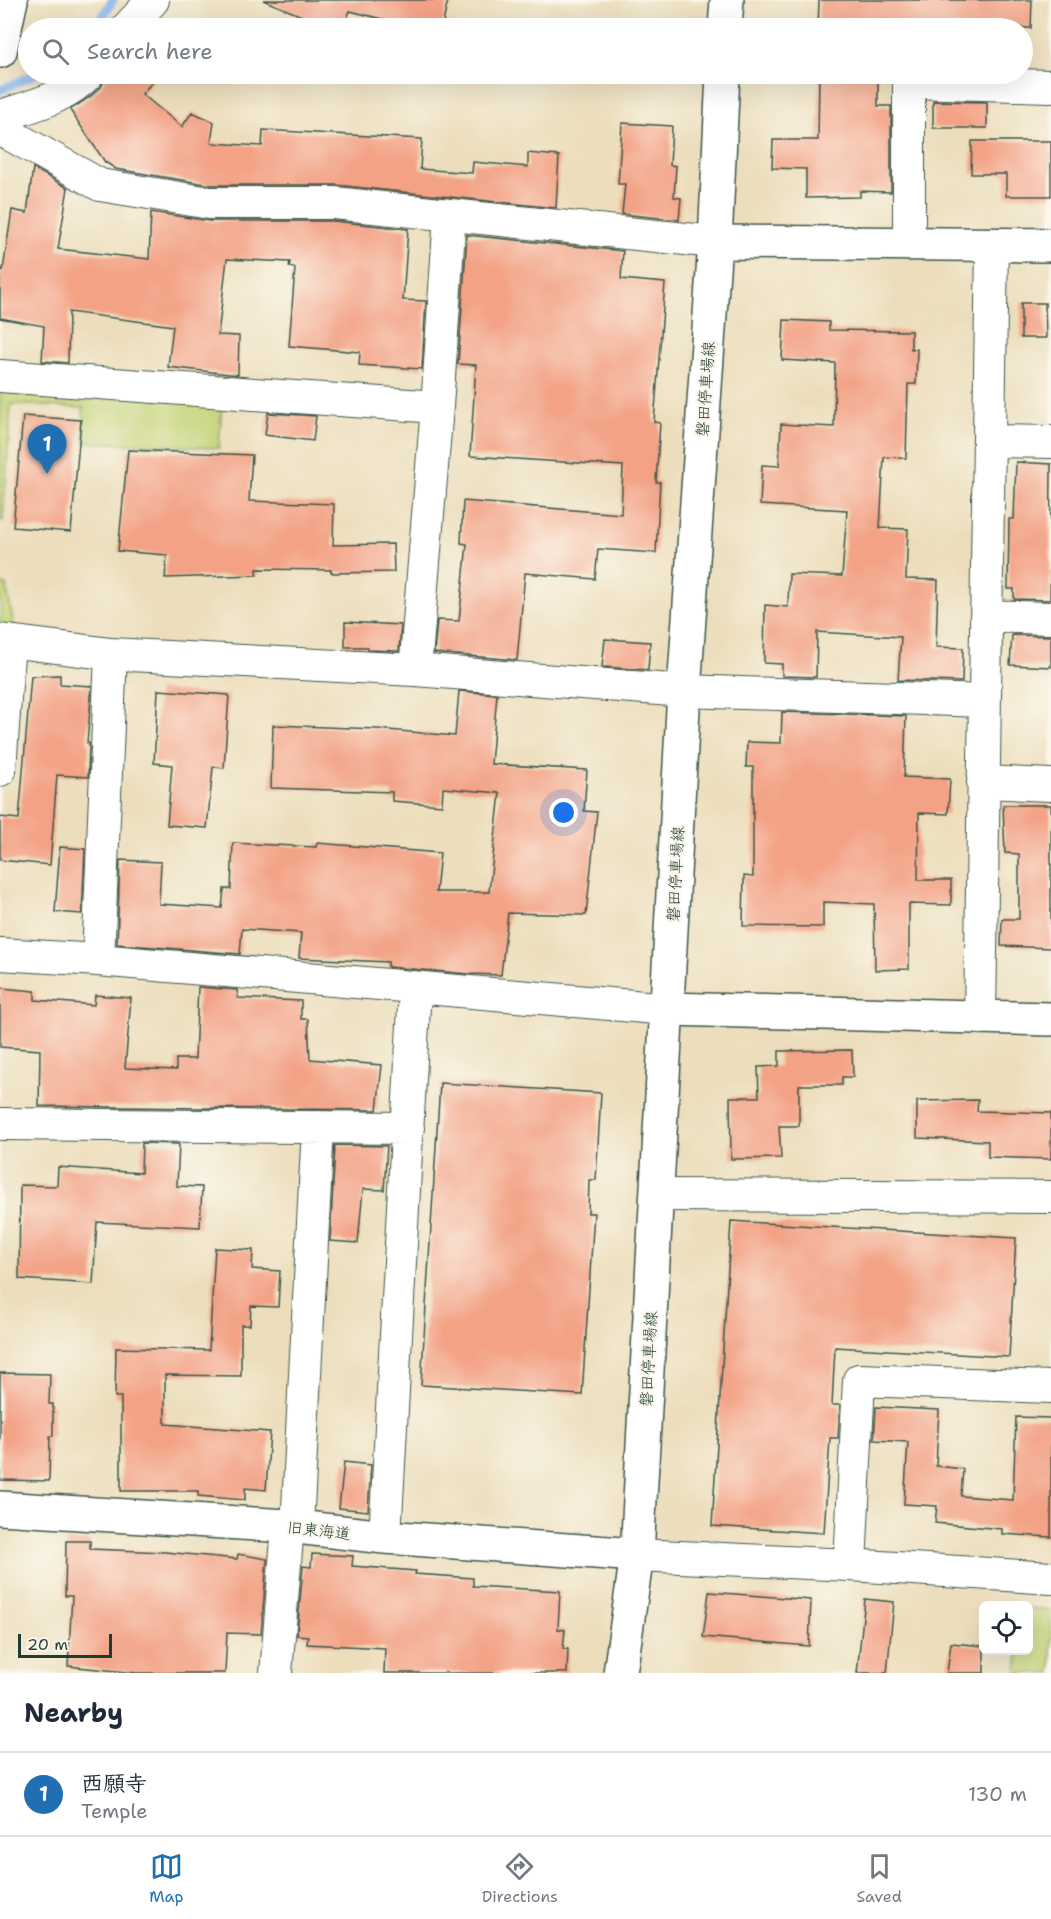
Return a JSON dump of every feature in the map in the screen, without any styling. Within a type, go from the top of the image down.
[{"type":"main road","points":[[0,51],[11,0]]},
{"type":"main road","points":[[726,18],[727,0]]},
{"type":"main road","name":"磐田停車場線","points":[[620,1673],[637,1555],[684,691],[715,242],[723,84]]},
{"type":"main road","points":[[715,242],[1051,245]]},
{"type":"main road","points":[[668,1009],[1051,1018]]},
{"type":"main road","name":"旧東海道","points":[[0,1508],[293,1526],[386,1537],[637,1555]]},
{"type":"street","points":[[0,116],[56,98],[76,84]]},
{"type":"street","points":[[909,84],[909,243]]},
{"type":"street","points":[[980,84],[1051,86]]},
{"type":"street","points":[[0,129],[100,185],[210,203],[334,203],[715,242]]},
{"type":"street","points":[[415,670],[450,215]]},
{"type":"street","points":[[980,1018],[992,244]]},
{"type":"street","points":[[0,376],[437,407]]},
{"type":"street","points":[[988,441],[1051,442]]},
{"type":"street","points":[[986,616],[1051,618]]},
{"type":"street","points":[[0,770],[4,640],[111,654],[415,670],[684,691],[985,701]]},
{"type":"street","points":[[98,960],[111,654]]},
{"type":"street","points":[[983,782],[1051,785]]},
{"type":"street","points":[[0,954],[98,960],[668,1009]]},
{"type":"street","points":[[386,1537],[415,988]]},
{"type":"street","points":[[0,1124],[408,1128]]},
{"type":"street","points":[[276,1673],[293,1526],[318,1127]]},
{"type":"street","points":[[657,1195],[1051,1197]]},
{"type":"street","points":[[850,1565],[859,1380],[1051,1387]]},
{"type":"street","points":[[637,1555],[850,1565],[1051,1578]]},
{"type":"green space","points":[[0,387],[222,401],[219,448],[85,442],[83,408],[11,404],[3,521],[0,520]]},
{"type":"green space","points":[[0,583],[6,585],[15,631],[0,630]]},
{"type":"green space","points":[[1033,1608],[1051,1610],[1051,1673],[1017,1673],[1019,1655],[1033,1655]]},
{"type":"building","points":[[263,0],[448,0],[444,18],[378,18],[350,11],[347,18],[307,18]]},
{"type":"building","points":[[819,0],[1032,0],[1031,18],[818,18]]},
{"type":"building","points":[[102,84],[150,84],[142,94],[182,127],[192,112],[214,122],[211,143],[262,146],[263,130],[422,139],[420,169],[472,173],[473,162],[528,167],[528,153],[559,156],[556,208],[336,185],[211,185],[116,169],[105,162],[70,110]]},
{"type":"building","points":[[819,84],[878,84],[878,106],[891,106],[891,192],[860,191],[860,197],[806,198],[806,169],[772,168],[773,140],[818,140]]},
{"type":"building","points":[[933,101],[987,102],[987,128],[933,128]]},
{"type":"building","points":[[622,123],[672,126],[670,165],[676,166],[674,197],[681,198],[679,220],[622,214],[625,184],[618,184]]},
{"type":"building","points":[[972,141],[1051,141],[1051,196],[1006,196],[1006,174],[971,174]]},
{"type":"building","points":[[33,168],[68,188],[58,249],[149,259],[151,212],[210,221],[333,221],[408,229],[403,300],[426,301],[422,369],[359,365],[360,352],[289,346],[295,268],[289,267],[290,262],[227,259],[218,335],[239,336],[238,375],[168,367],[173,326],[69,312],[68,363],[42,361],[44,326],[0,318],[0,269],[3,270],[12,210],[27,213]]},
{"type":"building","points":[[467,235],[623,251],[621,279],[665,283],[654,422],[660,423],[656,482],[660,482],[656,553],[598,549],[595,579],[525,573],[517,660],[434,653],[437,620],[459,621],[467,544],[461,543],[463,501],[621,514],[623,466],[470,456],[476,365],[458,364]]},
{"type":"building","points":[[1021,303],[1045,303],[1046,338],[1021,338]]},
{"type":"building","points":[[784,320],[829,322],[829,330],[911,331],[911,349],[917,349],[916,384],[908,384],[906,458],[884,457],[880,528],[908,529],[906,579],[938,580],[936,647],[963,648],[962,682],[898,680],[901,637],[817,632],[816,677],[782,676],[782,664],[764,663],[765,605],[788,607],[789,574],[842,576],[847,510],[760,505],[762,465],[779,466],[781,424],[834,427],[835,363],[782,360]]},
{"type":"building","points":[[268,413],[316,416],[313,441],[265,435]]},
{"type":"building","points":[[23,416],[81,420],[71,532],[13,527]]},
{"type":"building","points":[[128,450],[252,455],[249,501],[334,504],[333,545],[393,544],[394,572],[331,573],[331,570],[257,569],[257,575],[165,578],[167,555],[118,551]]},
{"type":"building","points":[[1016,462],[1051,464],[1050,600],[1014,599],[1014,589],[1008,589],[1009,519],[1014,519]]},
{"type":"building","points":[[345,622],[401,625],[399,651],[345,647]]},
{"type":"building","points":[[1012,635],[1051,636],[1051,667],[1010,665]]},
{"type":"building","points":[[605,639],[650,642],[648,670],[602,667]]},
{"type":"building","points":[[60,675],[60,684],[92,686],[87,743],[89,743],[88,777],[57,775],[50,865],[0,860],[0,817],[19,819],[31,676]]},
{"type":"building","points":[[158,690],[229,695],[224,768],[213,767],[207,828],[167,825],[172,765],[154,763]]},
{"type":"building","points":[[459,691],[497,694],[491,764],[587,770],[584,811],[597,812],[586,915],[508,913],[501,975],[388,967],[388,962],[299,958],[301,933],[242,929],[240,954],[117,944],[120,860],[161,862],[159,904],[222,908],[224,889],[231,889],[233,843],[316,847],[317,843],[440,853],[436,892],[489,892],[500,793],[443,788],[442,805],[392,801],[392,792],[271,788],[273,725],[377,729],[455,736]]},
{"type":"building","points":[[782,712],[906,716],[904,777],[950,779],[948,814],[919,813],[918,880],[951,880],[951,905],[909,904],[909,969],[875,970],[874,904],[823,902],[823,927],[743,926],[744,876],[753,877],[753,767],[746,767],[747,742],[781,743]]},
{"type":"building","points":[[1003,805],[1051,805],[1051,948],[1001,946],[1002,919],[1019,919],[1019,854],[1005,853]]},
{"type":"building","points":[[60,847],[85,849],[82,914],[55,912]]},
{"type":"building","points":[[198,987],[237,990],[238,998],[301,1001],[301,1019],[308,1019],[310,1059],[382,1065],[377,1110],[39,1106],[40,1050],[0,1047],[0,988],[35,991],[35,1000],[94,1005],[95,995],[131,998],[125,1068],[176,1070],[176,1059],[195,1059]]},
{"type":"building","points":[[852,1050],[853,1077],[842,1077],[842,1085],[799,1085],[799,1126],[779,1126],[781,1158],[731,1159],[730,1097],[759,1097],[758,1067],[779,1066],[779,1051]]},
{"type":"building","points":[[440,1083],[601,1093],[596,1180],[589,1180],[588,1213],[594,1213],[582,1395],[421,1385]]},
{"type":"building","points":[[978,1100],[977,1111],[1051,1113],[1051,1159],[988,1157],[988,1141],[917,1138],[917,1101]]},
{"type":"building","points":[[142,1143],[179,1144],[177,1186],[202,1187],[200,1227],[97,1222],[93,1284],[19,1279],[20,1185],[57,1186],[58,1167],[141,1173]]},
{"type":"building","points":[[335,1145],[387,1146],[384,1190],[363,1189],[358,1243],[330,1241]]},
{"type":"building","points":[[731,1221],[1016,1238],[1009,1357],[835,1347],[832,1405],[840,1405],[838,1438],[830,1438],[824,1533],[712,1526]]},
{"type":"building","points":[[215,1248],[253,1250],[252,1269],[280,1271],[278,1307],[251,1306],[250,1325],[241,1325],[241,1376],[165,1375],[165,1424],[270,1432],[266,1490],[245,1488],[245,1500],[198,1496],[198,1491],[121,1491],[121,1397],[115,1397],[116,1348],[209,1350]]},
{"type":"building","points":[[0,1373],[50,1374],[49,1404],[53,1404],[53,1436],[50,1436],[49,1481],[0,1480]]},
{"type":"building","points":[[876,1407],[939,1410],[936,1466],[963,1469],[961,1496],[1013,1500],[1016,1417],[1051,1418],[1051,1537],[1002,1534],[1002,1529],[935,1523],[937,1506],[904,1504],[908,1442],[874,1440]]},
{"type":"building","points":[[344,1462],[371,1465],[368,1511],[339,1508]]},
{"type":"building","points":[[66,1541],[90,1541],[90,1549],[165,1552],[237,1559],[238,1554],[267,1559],[261,1634],[227,1633],[225,1673],[137,1673],[68,1666],[72,1596],[65,1596]]},
{"type":"building","points":[[312,1554],[353,1556],[352,1566],[473,1578],[473,1586],[560,1591],[558,1629],[565,1630],[563,1649],[568,1649],[567,1673],[384,1673],[385,1648],[307,1644],[308,1636],[297,1635],[303,1566],[311,1567]]},
{"type":"building","points":[[709,1592],[811,1600],[809,1646],[703,1637]]},
{"type":"building","points":[[865,1599],[894,1602],[887,1673],[857,1673]]},
{"type":"building","points":[[951,1643],[979,1646],[979,1655],[984,1655],[984,1673],[947,1673]]},
{"type":"waterway","points":[[101,18],[113,0]]},
{"type":"waterway","points":[[0,90],[18,82]]},
{"type":"place","name":"西願寺","points":[[47,474]]}]
